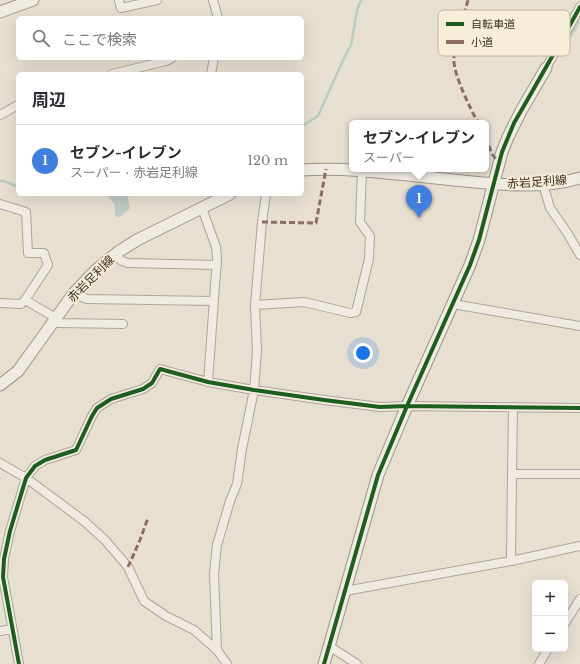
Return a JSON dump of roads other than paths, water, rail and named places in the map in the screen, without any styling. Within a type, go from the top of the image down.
[{"type":"street","points":[[0,12],[34,0]]},
{"type":"street","points":[[119,0],[121,8],[157,0]]},
{"type":"street","points":[[213,0],[217,16]]},
{"type":"street","points":[[570,25],[580,7]]},
{"type":"street","points":[[324,664],[378,475],[407,406],[470,266],[479,240],[502,152],[508,137],[553,56]]},
{"type":"street","points":[[120,72],[168,60]]},
{"type":"street","points":[[211,72],[214,60]]},
{"type":"street","points":[[0,115],[16,106]]},
{"type":"street","name":"赤岩足利線","points":[[304,170],[349,170]]},
{"type":"street","points":[[255,305],[304,302],[350,313],[356,312],[369,260],[370,236],[360,222],[362,172]]},
{"type":"street","name":"赤岩足利線","points":[[381,172],[516,185],[543,184],[580,178]]},
{"type":"street","points":[[543,184],[550,208],[580,255]]},
{"type":"street","name":"赤岩足利線","points":[[0,385],[18,371],[74,293],[95,271],[114,255],[137,240],[226,196]]},
{"type":"street","points":[[217,650],[214,574],[217,545],[230,501],[237,484],[242,449],[254,390],[257,351],[255,305],[266,196]]},
{"type":"street","points":[[0,204],[26,212],[28,253],[44,253],[48,265],[21,304],[0,303]]},
{"type":"street","points":[[202,208],[216,247],[217,258],[208,382]]},
{"type":"street","points":[[114,255],[122,261],[128,263],[217,265]]},
{"type":"street","points":[[74,293],[87,300],[214,301]]},
{"type":"street","points":[[25,300],[56,318],[59,323],[123,324]]},
{"type":"street","points":[[453,304],[580,326]]},
{"type":"street","points":[[19,664],[3,577],[2,558],[26,478],[35,466],[44,460],[76,450],[97,408],[110,399],[143,389],[152,383],[160,370],[208,382],[254,390],[380,407],[580,408]]},
{"type":"street","points":[[511,561],[513,407]]},
{"type":"street","points":[[0,463],[26,478],[84,521],[105,540],[128,567],[144,601],[166,616],[194,630],[217,650],[227,664]]},
{"type":"street","points":[[512,474],[580,474]]},
{"type":"street","points":[[345,591],[511,561],[580,546]]},
{"type":"street","points":[[568,618],[580,599]]},
{"type":"street","points":[[572,612],[580,617]]},
{"type":"street","points":[[0,631],[12,629]]},
{"type":"street","points":[[329,646],[357,664]]},
{"type":"street","points":[[539,664],[546,652]]},
{"type":"waterway","points":[[304,125],[318,116],[351,45],[357,10],[361,0]]},
{"type":"waterway","points":[[570,37],[580,20]]},
{"type":"waterway","points":[[0,181],[4,181],[16,186]]},
{"type":"place","name":"セブン-イレブン","points":[[419,218]]}]
